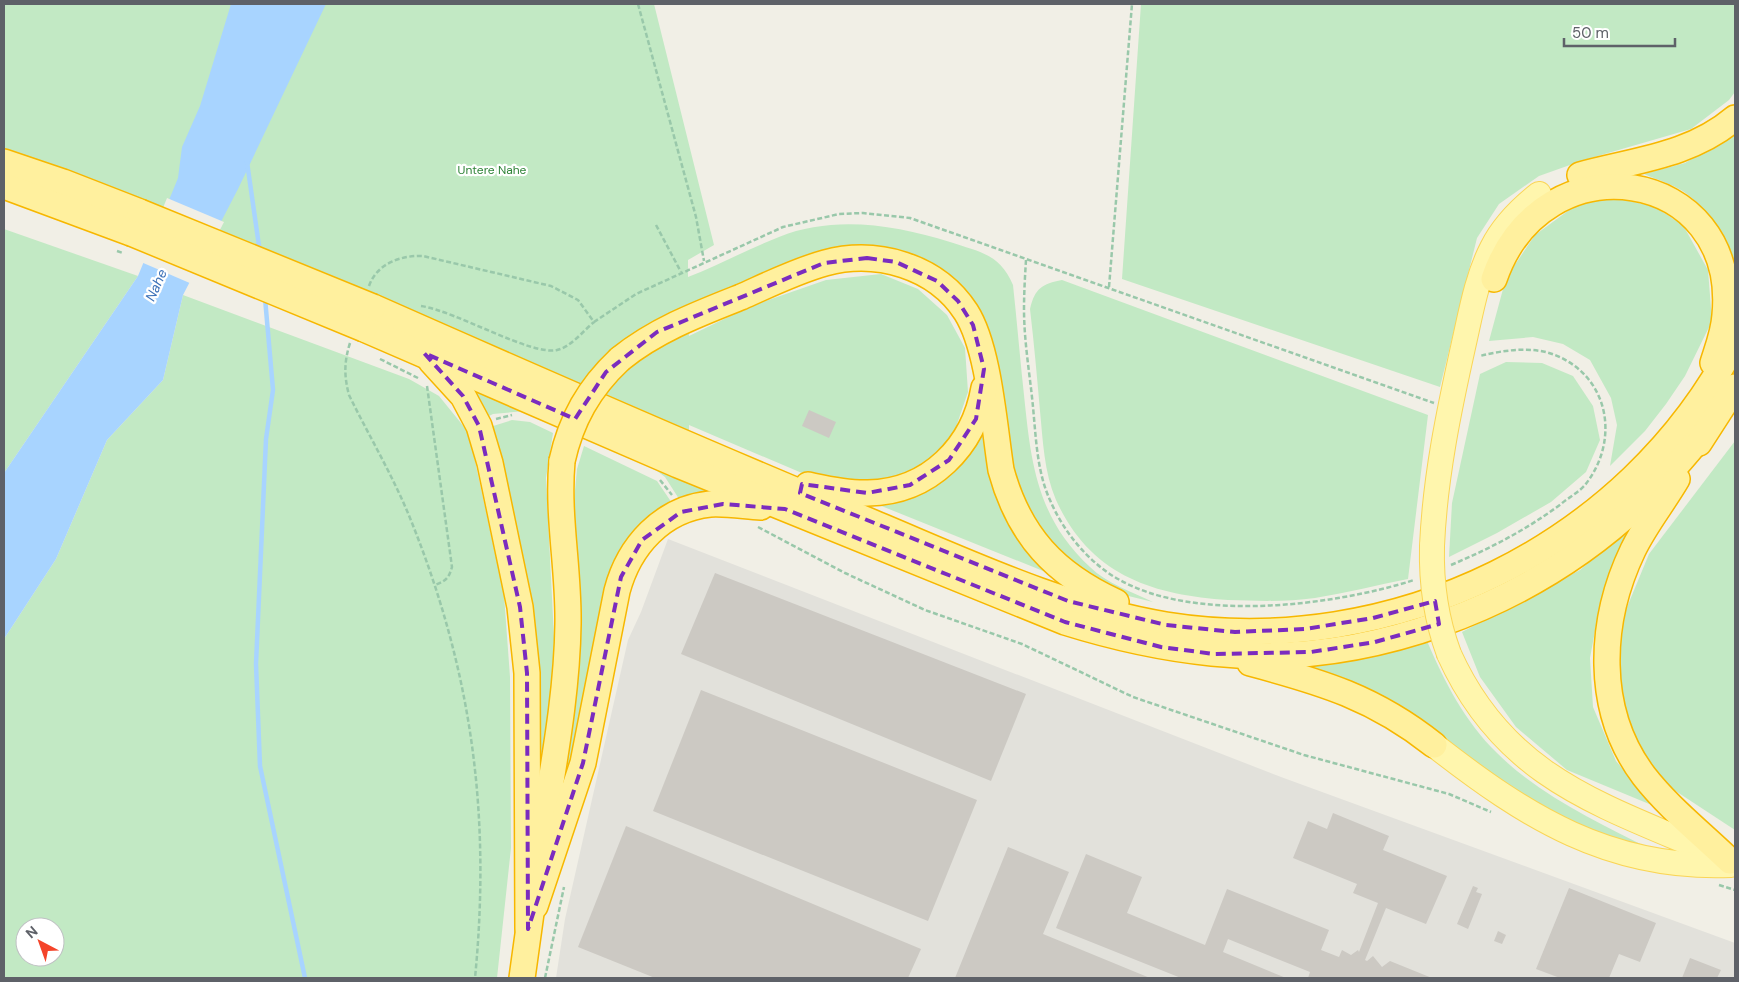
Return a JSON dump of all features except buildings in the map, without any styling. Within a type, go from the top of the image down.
[{"type":"highway","points":[[1539,194],[1559,183],[1582,175],[1658,157],[1690,147],[1720,130],[1735,118]]},
{"type":"highway","points":[[4,162],[64,182],[135,222],[364,317],[1068,600],[1127,618],[1166,625],[1235,632],[1305,629],[1339,625],[1399,612],[1473,586],[1533,555],[1587,518],[1624,487],[1659,452],[1700,401],[1735,342]]},
{"type":"highway","points":[[1494,279],[1506,251],[1523,226],[1548,205],[1563,197],[1588,188],[1611,185],[1640,189],[1668,199],[1692,217],[1706,235],[1717,255],[1724,284],[1725,314],[1722,336],[1700,401]]},
{"type":"highway","points":[[4,186],[135,222]]},
{"type":"highway","points":[[522,978],[567,658],[567,586],[560,502],[562,461],[570,430],[584,402],[606,372],[637,345],[669,327],[810,268],[838,260],[867,258],[911,267],[937,281],[958,301],[966,313],[982,353],[1001,470],[1013,506],[1029,534],[1046,556],[1077,582],[1166,625]]},
{"type":"highway","points":[[364,317],[424,353],[785,510],[1065,622],[1110,636],[1161,647],[1214,654],[1279,654],[1343,648],[1406,634],[1491,603],[1558,566],[1613,527],[1662,481],[1707,429]]},
{"type":"highway","points":[[424,353],[462,396],[479,426],[490,462],[520,606],[527,673],[528,929]]},
{"type":"highway","points":[[764,478],[867,494],[896,490],[924,479],[942,466],[960,448],[976,419],[984,386],[982,353]]},
{"type":"highway","points":[[1733,863],[1655,788],[1634,761],[1620,732],[1612,709],[1607,671],[1611,612],[1624,568],[1634,547],[1735,387]]},
{"type":"highway","points":[[528,929],[583,763],[618,591],[626,564],[633,552],[661,523],[696,507],[723,504],[785,510]]},
{"type":"highway","points":[[1214,654],[1317,682],[1357,696],[1398,719],[1434,745]]},
{"type":"main road","points":[[1539,194],[1506,225],[1486,261],[1473,305],[1449,408],[1432,546],[1432,573],[1436,606],[1449,654],[1467,690],[1489,722],[1533,765],[1577,792],[1733,863]]},
{"type":"main road","points":[[1436,502],[1494,279]]},
{"type":"main road","points":[[1434,745],[1515,805],[1560,829],[1595,844],[1645,859],[1683,865],[1733,863]]},
{"type":"path","points":[[638,4],[696,217],[704,261]]},
{"type":"path","points":[[1109,287],[1132,4]]},
{"type":"path","points":[[420,305],[447,311],[527,345],[550,351],[563,348],[594,322],[636,294],[704,261],[783,227],[839,214],[863,213],[910,218],[1449,408]]},
{"type":"path","points":[[656,225],[681,272]]},
{"type":"path","points":[[475,978],[482,866],[475,756],[466,702],[435,585],[409,516],[349,395],[344,378],[345,360],[364,317],[377,272],[390,263],[407,256],[423,256],[551,286],[578,300],[594,322]]},
{"type":"path","points":[[1026,260],[1024,310],[1038,456],[1049,500],[1067,529],[1088,557],[1118,579],[1151,594],[1191,602],[1249,606],[1313,603],[1421,577]]},
{"type":"path","points":[[1447,566],[1491,548],[1530,527],[1584,486],[1603,454],[1607,424],[1596,390],[1584,374],[1556,355],[1535,350],[1496,352],[1473,359]]},
{"type":"path","points":[[374,356],[426,382],[452,567],[445,581],[435,585]]},
{"type":"path","points":[[753,525],[845,573],[925,610],[1022,644],[1133,697],[1304,755],[1449,794],[1498,815]]},
{"type":"path","points":[[1715,884],[1735,890]]},
{"type":"highlighted area","points":[[867,258],[896,262],[937,281],[958,301],[973,325],[984,369],[976,419],[949,460],[910,485],[867,493],[802,484],[800,493],[1068,601],[1166,625],[1235,632],[1305,629],[1373,618],[1435,601],[1439,624],[1375,642],[1311,652],[1214,654],[1161,647],[1065,622],[785,509],[723,504],[681,512],[642,540],[621,577],[583,763],[528,929],[527,673],[520,607],[479,426],[463,396],[424,353],[575,419],[606,372],[657,332],[824,263]]},
{"type":"shaded area","points":[[668,539],[1281,777],[1735,943],[1735,978],[556,978],[565,919],[628,640],[641,612]]},
{"type":"green space","name":"Untere Nahe","points":[[4,4],[654,4],[714,245],[688,260],[688,277],[779,237],[800,230],[843,224],[886,227],[908,231],[980,252],[995,260],[1008,275],[1013,285],[1030,444],[1040,488],[1048,509],[1058,529],[1072,548],[1096,573],[1120,587],[1153,602],[1116,593],[1080,575],[1023,510],[970,299],[943,271],[903,251],[864,247],[814,256],[688,305],[689,336],[751,306],[826,280],[881,274],[918,289],[947,315],[965,348],[968,392],[955,430],[934,459],[901,479],[864,486],[809,476],[689,425],[689,435],[4,156]]},
{"type":"green space","points":[[1141,4],[1735,5],[1735,92],[1729,100],[1691,129],[1584,160],[1539,176],[1499,204],[1477,238],[1440,387],[1122,279]]},
{"type":"green space","points":[[1735,134],[1735,268],[1733,258],[1724,238],[1703,209],[1687,194],[1672,185],[1644,174],[1685,163]]},
{"type":"green space","points":[[1613,197],[1655,207],[1683,225],[1708,270],[1712,321],[1685,376],[1666,404],[1645,431],[1610,466],[1617,425],[1611,398],[1590,360],[1563,344],[1533,337],[1489,341],[1506,278],[1535,235],[1576,205]]},
{"type":"green space","points":[[4,229],[138,276],[4,473]]},
{"type":"green space","points":[[1062,280],[1428,415],[1408,579],[1315,598],[1272,601],[1228,600],[1174,593],[1149,586],[1126,576],[1105,563],[1087,547],[1070,526],[1052,489],[1045,456],[1030,309],[1034,296],[1040,288],[1049,283]]},
{"type":"green space","points":[[183,295],[409,379],[439,396],[469,433],[504,595],[510,677],[511,848],[497,978],[4,978],[4,639],[56,559],[107,440],[163,380]]},
{"type":"green space","points":[[1506,362],[1542,363],[1573,376],[1593,406],[1600,440],[1586,472],[1551,502],[1497,533],[1449,557],[1452,503],[1480,374]]},
{"type":"green space","points":[[452,376],[525,411],[493,414],[485,418]]},
{"type":"green space","points":[[987,412],[1053,575],[869,501],[897,498]]},
{"type":"green space","points":[[512,420],[530,422],[553,433],[546,478],[555,657],[549,714],[533,812],[490,427]]},
{"type":"green space","points":[[1735,441],[1735,830],[1671,788],[1644,760],[1620,704],[1616,657],[1625,612],[1649,554]]},
{"type":"green space","points":[[584,446],[657,481],[674,506],[657,516],[590,696],[550,837],[576,561],[574,501],[577,469]]},
{"type":"green space","points":[[652,467],[732,498],[681,502],[665,477]]},
{"type":"green space","points":[[1642,517],[1617,561],[1599,609],[1590,658],[1593,707],[1616,761],[1654,806],[1567,770],[1516,727],[1480,677],[1462,632],[1580,570]]},
{"type":"green space","points":[[1427,641],[1456,700],[1475,728],[1497,753],[1531,782],[1570,807],[1652,850],[1595,833],[1533,807],[1290,666],[1359,657]]},
{"type":"water","name":"Nahe","points":[[231,4],[326,4],[238,189],[183,295],[163,380],[107,440],[56,559],[4,639],[4,473],[138,276],[178,178],[182,147],[200,106]]},
{"type":"pier","points":[[167,198],[224,222],[192,284],[141,262]]},
{"type":"waterway","points":[[247,162],[260,253]]},
{"type":"waterway","points":[[265,298],[273,390],[266,439],[256,664],[260,766],[305,978]]}]
